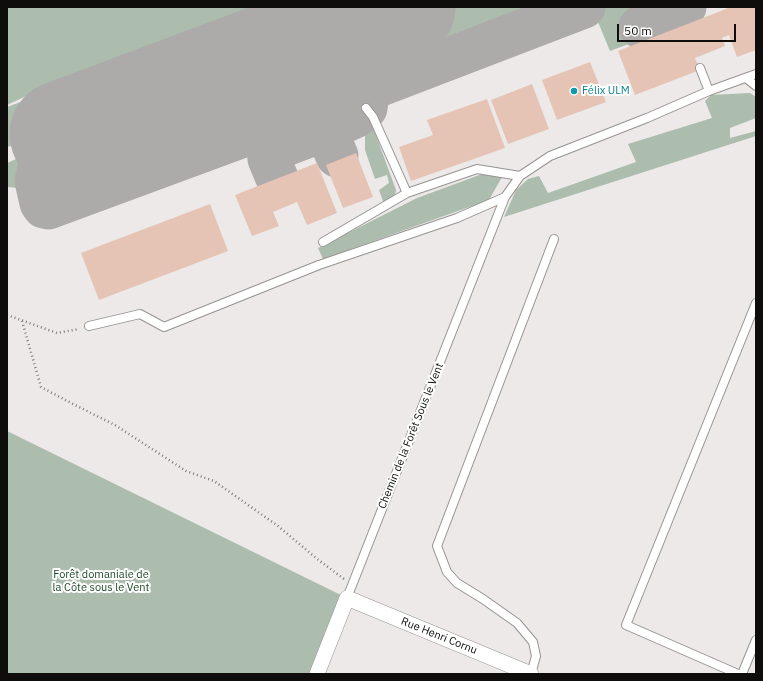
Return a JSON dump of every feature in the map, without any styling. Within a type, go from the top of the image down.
[{"type":"street","name":"Rue Henri Cornu","points":[[350,592],[531,674]]},
{"type":"street","name":"Chemin de la Forêt Sous le Vent","points":[[317,674],[350,592]]},
{"type":"lane","points":[[700,68],[709,91]]},
{"type":"lane","points":[[323,242],[407,193],[477,169],[520,176],[550,156],[647,118],[709,91],[756,74]]},
{"type":"lane","points":[[746,78],[756,86]]},
{"type":"lane","points":[[366,108],[373,116],[407,193]]},
{"type":"lane","name":"Chemin de la Forêt Sous le Vent","points":[[350,592],[505,197],[520,176]]},
{"type":"lane","points":[[89,326],[140,314],[164,327],[319,265],[457,218],[505,197]]},
{"type":"lane","points":[[531,674],[536,656],[532,642],[517,624],[483,599],[457,584],[447,572],[437,546],[554,239]]},
{"type":"lane","points":[[738,674],[626,625],[756,303]]},
{"type":"lane","points":[[742,674],[756,640]]},
{"type":"path","points":[[7,315],[57,333],[89,326]]},
{"type":"path","points":[[22,321],[41,387],[115,425],[186,472],[214,481],[278,526],[316,558],[350,592]]},
{"type":"green space","points":[[7,7],[263,7],[69,76],[7,105]]},
{"type":"green space","points":[[274,7],[334,7],[51,113],[31,126],[24,142],[7,147],[7,107]]},
{"type":"green space","points":[[453,7],[537,7],[541,20],[369,86],[355,48]]},
{"type":"green space","points":[[601,7],[678,7],[635,22],[642,39],[610,51],[593,10]]},
{"type":"green space","points":[[345,54],[358,88],[128,171],[96,175],[75,183],[64,199],[49,203],[41,181],[45,171],[58,159]]},
{"type":"green space","points":[[750,93],[756,97],[756,118],[730,128],[730,138],[756,131],[756,136],[504,217],[516,190],[528,179],[539,176],[548,193],[636,162],[628,144],[712,118],[705,101],[711,95]]},
{"type":"green space","points":[[364,115],[370,119],[396,190],[394,199],[384,204],[379,190],[389,183],[387,175],[375,179],[365,150],[365,136],[355,134],[356,120]]},
{"type":"green space","points":[[30,153],[31,189],[7,187],[7,163]]},
{"type":"green space","points":[[482,174],[502,177],[489,200],[323,259],[318,248],[417,198]]},
{"type":"green space","name":"Forêt domaniale de la Côte sous le Vent","points":[[7,431],[347,598],[311,674],[7,674]]},
{"type":"building","points":[[731,7],[754,7],[756,11],[756,50],[737,57],[729,35],[722,38],[725,46],[695,58],[700,70],[635,95],[618,51]]},
{"type":"building","name":"Félix ULM","points":[[590,62],[606,102],[557,120],[542,80]]},
{"type":"building","points":[[532,84],[549,129],[508,144],[491,100]]},
{"type":"building","points":[[487,99],[505,148],[411,181],[399,147],[433,135],[427,120]]},
{"type":"building","points":[[356,153],[373,197],[343,208],[326,165]]},
{"type":"building","points":[[317,163],[337,213],[307,225],[297,202],[273,212],[279,226],[252,236],[235,195]]},
{"type":"building","points":[[210,204],[228,251],[99,300],[81,253]]},
{"type":"taxiway","points":[[337,156],[326,130],[357,116],[366,108],[367,101],[365,91],[584,7]]},
{"type":"taxiway","points":[[640,27],[685,7]]},
{"type":"taxiway","points":[[63,134],[49,148],[40,165],[36,181],[41,203],[44,207],[48,208],[365,91],[348,49],[340,39],[327,35]]},
{"type":"taxiway","points":[[277,178],[269,159],[275,149],[320,132]]},
{"type":"runway","points":[[63,134],[402,7]]},
{"type":"place","name":"Félix ULM","points":[[574,91]]}]
